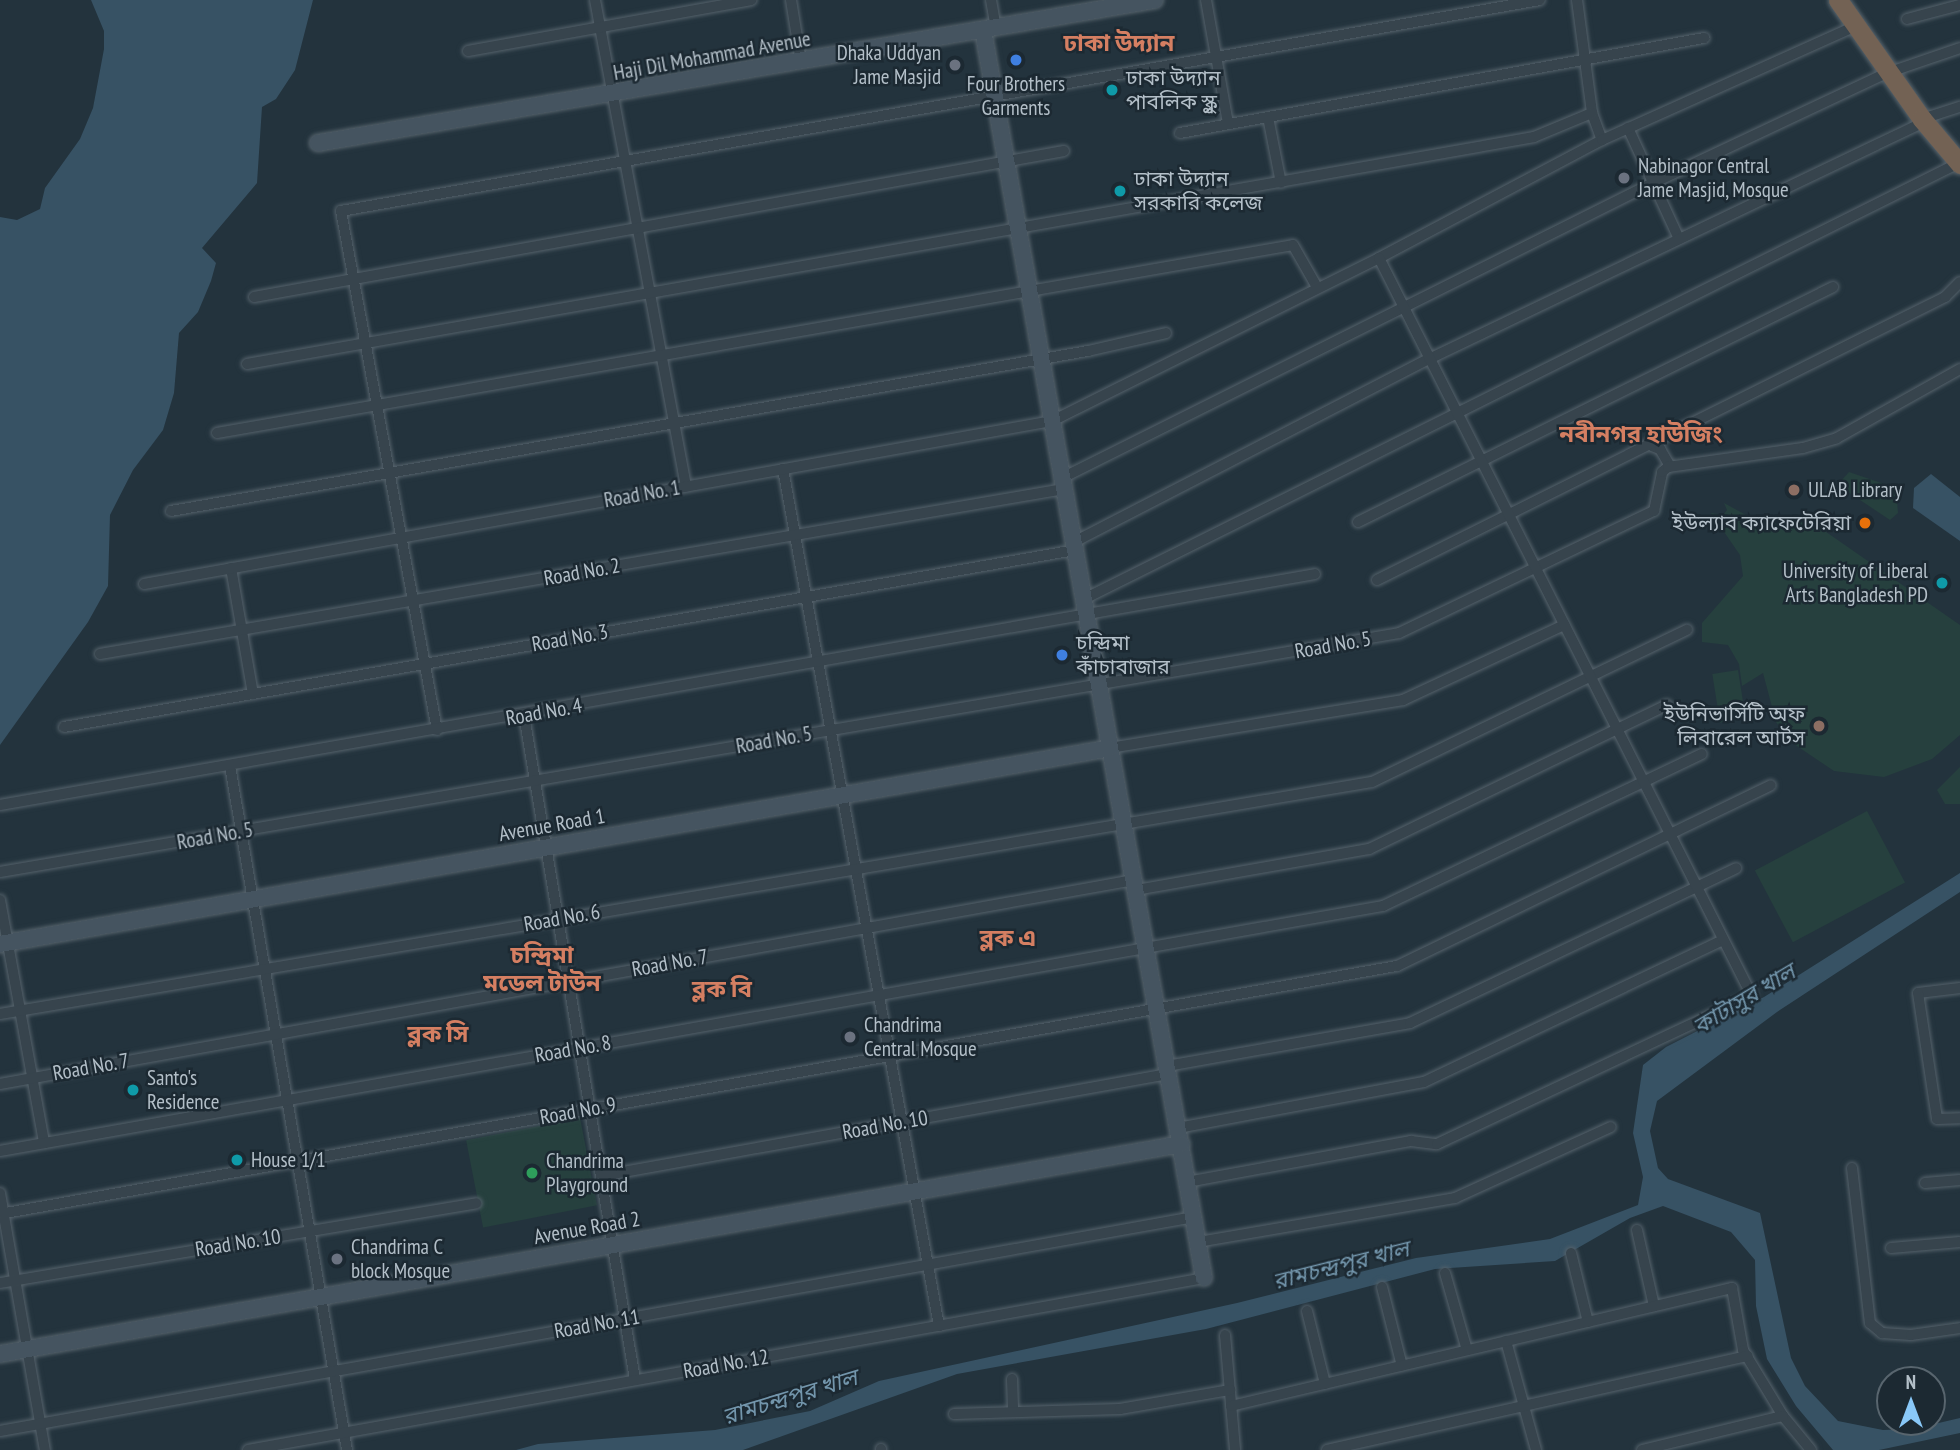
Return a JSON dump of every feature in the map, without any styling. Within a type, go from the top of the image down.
[{"type":"highway","points":[[1838,0],[1887,73],[1960,164]]},
{"type":"street","points":[[595,0],[686,486]]},
{"type":"street","points":[[468,51],[751,0]]},
{"type":"street","points":[[791,0],[801,62]]},
{"type":"street","points":[[991,0],[989,29],[994,96],[1205,1278]]},
{"type":"street","name":"Haji Dil Mohammad Avenue","points":[[318,143],[613,95],[1155,0]]},
{"type":"street","points":[[1206,0],[1228,124]]},
{"type":"street","points":[[437,730],[341,211],[1540,0]]},
{"type":"street","points":[[1577,0],[1587,59],[1592,113],[1602,139]]},
{"type":"street","points":[[1908,19],[1960,5]]},
{"type":"street","name":"Road No. 1","points":[[144,583],[1052,421],[1379,258],[1602,139],[1854,27]]},
{"type":"street","points":[[1180,133],[1704,38]]},
{"type":"street","name":"Road No. 2","points":[[100,654],[795,535],[1063,483],[1404,307],[1653,183],[1887,73],[1960,48]]},
{"type":"street","name":"Road No. 3","points":[[64,727],[806,597],[1074,546],[1429,359],[1923,120],[1960,107]]},
{"type":"street","points":[[247,364],[1534,137],[1592,113]]},
{"type":"street","points":[[1268,117],[1280,183]]},
{"type":"street","points":[[1628,128],[1679,239]]},
{"type":"street","points":[[254,297],[1065,151]]},
{"type":"street","points":[[1084,599],[1960,164]]},
{"type":"street","points":[[217,433],[1030,294],[1293,246],[1317,287]]},
{"type":"street","points":[[1187,1182],[1411,1141],[1437,1144],[1752,996],[1379,258]]},
{"type":"street","points":[[1377,580],[1652,446],[1945,297],[1960,282]]},
{"type":"street","points":[[1358,522],[1833,287]]},
{"type":"street","points":[[171,511],[1041,358],[1166,333]]},
{"type":"street","points":[[1652,446],[1660,449],[1670,466],[1803,447],[1837,438],[1960,369]]},
{"type":"street","name":"Road No. 5","points":[[0,873],[1399,634],[1654,511],[1662,472],[1670,466]]},
{"type":"street","points":[[783,469],[939,1326]]},
{"type":"street","points":[[231,568],[253,694]]},
{"type":"street","name":"Road No. 4","points":[[0,806],[1087,618],[1315,574]]},
{"type":"street","points":[[1110,748],[1403,700],[1564,625]]},
{"type":"street","name":"Road No. 6","points":[[0,1014],[1123,821],[1372,782],[1589,674],[1687,630]]},
{"type":"street","name":"Road No. 7","points":[[0,1084],[866,928],[1369,849],[1616,727],[1667,705]]},
{"type":"street","points":[[524,715],[635,1380]]},
{"type":"street","name":"Avenue Road 1","points":[[4,943],[1110,748]]},
{"type":"street","name":"Road No. 8","points":[[0,1151],[1383,906],[1642,779],[1702,754]]},
{"type":"street","points":[[230,766],[347,1450]]},
{"type":"street","name":"Road No. 9","points":[[2,1213],[1397,966],[1668,831],[1771,785]]},
{"type":"street","name":"Road No. 10","points":[[601,1176],[902,1122],[1410,1023],[1736,868]]},
{"type":"street","points":[[0,900],[4,943],[20,1010],[44,1143]]},
{"type":"street","points":[[1179,1136],[1424,1082],[1723,940]]},
{"type":"street","points":[[1960,988],[1918,993],[1937,1119],[1960,1118]]},
{"type":"street","points":[[1198,1242],[1455,1198],[1611,1127]]},
{"type":"street","name":"Avenue Road 2","points":[[0,1354],[914,1191],[1179,1136]]},
{"type":"street","points":[[1852,1168],[1870,1323],[1882,1333],[1911,1335],[1960,1328]]},
{"type":"street","points":[[1925,1183],[1960,1180]]},
{"type":"street","points":[[0,1193],[45,1450]]},
{"type":"street","name":"Road No. 10","points":[[0,1283],[476,1203]]},
{"type":"street","name":"Road No. 11","points":[[0,1431],[1194,1217]]},
{"type":"street","points":[[1637,1230],[1654,1306]]},
{"type":"street","points":[[1891,1248],[1960,1242]]},
{"type":"street","points":[[1571,1253],[1588,1322]]},
{"type":"street","points":[[1444,1273],[1467,1350]]},
{"type":"street","name":"Road No. 12","points":[[248,1450],[1205,1278]]},
{"type":"street","points":[[1382,1287],[1402,1366]]},
{"type":"street","points":[[1231,1406],[1732,1288],[1748,1356],[1783,1416],[1811,1450]]},
{"type":"street","points":[[1307,1311],[1325,1384]]},
{"type":"street","points":[[1225,1335],[1235,1450]]},
{"type":"street","points":[[1506,1341],[1536,1450]]},
{"type":"street","points":[[1327,1450],[1748,1356]]},
{"type":"street","points":[[1013,1379],[1013,1411]]},
{"type":"street","points":[[954,1414],[1120,1409],[1230,1390]]},
{"type":"street","points":[[1642,1450],[1681,1446],[1783,1416]]},
{"type":"green space","points":[[1849,472],[1896,488],[1898,513],[1890,520],[1842,488],[1840,482]]},
{"type":"green space","points":[[1724,503],[1746,515],[1782,517],[1819,527],[1960,625],[1960,735],[1932,759],[1884,777],[1834,771],[1791,742],[1776,722],[1763,673],[1742,686],[1739,664],[1728,645],[1702,642],[1702,623],[1743,576],[1740,555],[1711,513],[1723,515],[1727,510]]},
{"type":"green space","points":[[1738,670],[1746,718],[1720,722],[1712,674]]},
{"type":"green space","points":[[1960,767],[1960,804],[1945,804],[1937,790]]},
{"type":"green space","points":[[1867,811],[1905,883],[1793,942],[1755,871]]},
{"type":"green space","name":"Chandrima Playground","points":[[580,1118],[597,1205],[483,1227],[466,1140]]},
{"type":"water","points":[[91,0],[313,0],[295,70],[276,99],[262,107],[257,183],[202,248],[216,263],[211,281],[198,312],[179,333],[174,393],[163,430],[133,470],[110,515],[108,586],[88,622],[0,745],[0,217],[17,220],[40,209],[45,188],[80,139],[93,108],[104,49],[104,31]]},
{"type":"water","points":[[1931,474],[1960,497],[1960,541],[1913,508],[1914,488]]},
{"type":"water","points":[[1960,873],[1960,892],[1777,1012],[1657,1101],[1650,1131],[1658,1168],[1668,1179],[1760,1213],[1791,1358],[1805,1386],[1838,1421],[1876,1429],[1876,1436],[1946,1436],[1879,1450],[1833,1450],[1796,1406],[1767,1359],[1756,1306],[1755,1260],[1731,1232],[1663,1206],[1630,1218],[1555,1261],[1435,1269],[1206,1329],[957,1374],[743,1450],[516,1450],[538,1444],[715,1430],[810,1411],[879,1381],[1237,1303],[1416,1258],[1550,1239],[1638,1205],[1643,1177],[1633,1133],[1643,1065],[1666,1047],[1764,997]]},
{"type":"water","points":[[1960,1418],[1960,1433],[1946,1436],[1946,1421]]},
{"type":"place","name":"Four Brothers Garments","points":[[1016,60]]},
{"type":"place","name":"Dhaka Uddyan Jame Masjid","points":[[955,65]]},
{"type":"place","name":"ঢাকা উদ্যান পাবলিক স্কুল","points":[[1112,90]]},
{"type":"place","name":"Nabinagor Central Jame Masjid, Mosque","points":[[1624,178]]},
{"type":"place","name":"ঢাকা উদ্যান সরকারি কলেজ","points":[[1120,191]]},
{"type":"place","name":"ULAB Library","points":[[1794,490]]},
{"type":"place","name":"ইউল্যাব ক্যাফেটেরিয়া","points":[[1865,523]]},
{"type":"place","name":"University of Liberal Arts Bangladesh PD","points":[[1942,583]]},
{"type":"place","name":"চন্দ্রিমা কাঁচাবাজার","points":[[1062,655]]},
{"type":"place","name":"ইউনিভার্সিটি অফ লিবারেল আর্টস","points":[[1819,726]]},
{"type":"place","name":"Chandrima Central Mosque","points":[[850,1037]]},
{"type":"place","name":"Santo's Residence","points":[[133,1090]]},
{"type":"place","name":"House 1/1","points":[[237,1160]]},
{"type":"place","name":"Chandrima Playground","points":[[532,1173]]},
{"type":"place","name":"Chandrima C block Mosque","points":[[337,1259]]},
{"type":"district","name":"ঢাকা উদ্যান","points":[[1119,43]]},
{"type":"district","name":"নবীনগর হাউজিং","points":[[1641,434]]},
{"type":"district","name":"ব্লক এ","points":[[1008,938]]},
{"type":"district","name":"চন্দ্রিমা মডেল টাউন","points":[[542,969]]},
{"type":"district","name":"ব্লক বি","points":[[722,989]]},
{"type":"district","name":"ব্লক সি","points":[[438,1034]]},
{"type":"water label","name":"কাটাসুর খাল","points":[[1744,999]]},
{"type":"water label","name":"রামচন্দ্রপুর খাল","points":[[1341,1265]]},
{"type":"water label","name":"রামচন্দ্রপুর খাল","points":[[790,1397]]}]
